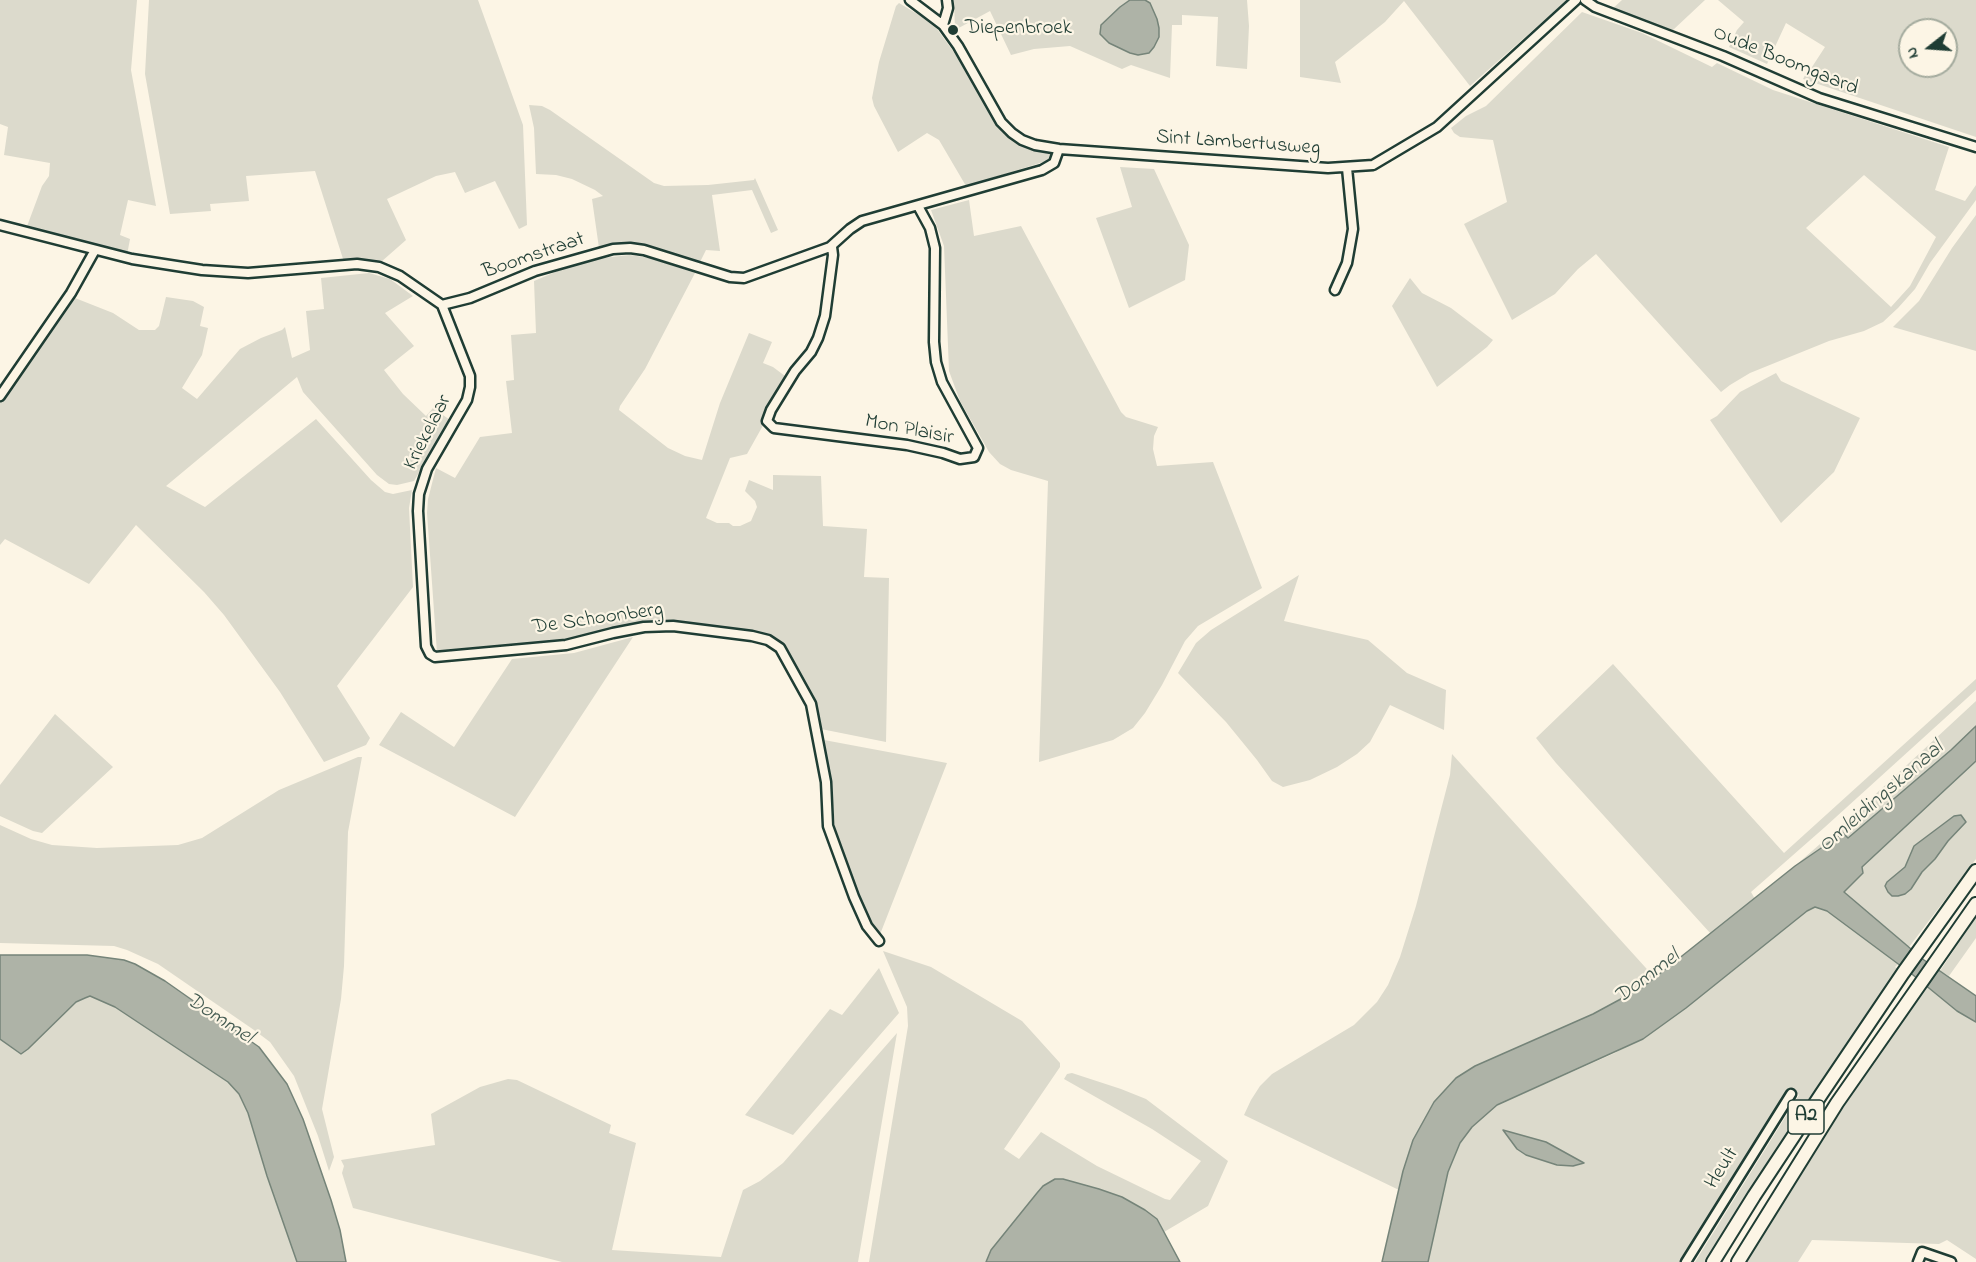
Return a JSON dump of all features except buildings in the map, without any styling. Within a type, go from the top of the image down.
[{"type":"highway","name":"A2","points":[[1713,1262],[1754,1196],[1903,973],[1976,871]]},
{"type":"highway","name":"A2","points":[[1738,1262],[1837,1103],[1976,904]]},
{"type":"street","name":"Sint Lambertusweg","points":[[910,0],[943,25],[958,46],[993,109],[1007,128],[1022,140],[1035,145],[1347,168],[1373,165],[1437,127],[1576,0]]},
{"type":"street","points":[[943,25],[948,8],[947,0]]},
{"type":"street","name":"Oude Boomgaard","points":[[1585,0],[1595,7],[1723,56],[1819,98],[1976,147]]},
{"type":"street","name":"Boomstraat","points":[[441,305],[470,298],[535,271],[613,249],[644,250],[730,277],[744,278],[830,247],[862,221],[1042,170],[1054,163],[1059,148]]},
{"type":"street","points":[[1335,290],[1347,263],[1353,229],[1347,168]]},
{"type":"street","name":"Mon Plaisir","points":[[830,247],[832,247],[833,255],[825,316],[818,338],[811,352],[795,371],[777,400],[767,421],[774,428],[907,445],[960,459],[974,457],[978,448],[942,382],[936,362],[934,342],[935,248],[930,228],[918,206]]},
{"type":"street","points":[[0,225],[95,250],[176,267],[248,273],[357,264],[379,267],[400,276],[441,305]]},
{"type":"street","points":[[0,396],[70,293],[95,250]]},
{"type":"street","name":"Kriekelaar","points":[[430,654],[426,646],[419,494],[427,469],[467,400],[470,387],[470,375],[441,305]]},
{"type":"street","name":"De Schoonberg","points":[[430,654],[435,657],[566,645],[644,627],[673,626],[768,640],[780,648],[811,704],[826,782],[828,826],[854,897],[867,926],[879,941]]},
{"type":"street","name":"Heult","points":[[1686,1262],[1791,1094]]},
{"type":"street","points":[[1918,1262],[1922,1252],[1951,1262]]},
{"type":"shaded area","points":[[0,0],[137,0],[131,70],[156,206],[128,200],[120,235],[130,239],[127,255],[26,229],[42,186],[49,176],[50,163],[4,155],[8,127],[0,124]]},
{"type":"shaded area","points":[[149,0],[478,0],[523,125],[527,225],[519,229],[495,181],[465,193],[455,172],[436,176],[387,199],[406,240],[381,262],[367,260],[344,262],[315,171],[246,176],[249,201],[210,204],[211,211],[170,214],[145,74]]},
{"type":"shaded area","points":[[954,0],[1130,0],[1101,25],[1109,43],[1138,55],[1150,3],[1145,0],[1247,0],[1249,26],[1247,69],[1216,66],[1218,17],[1182,15],[1182,25],[1172,25],[1170,78],[1131,65],[1122,69],[1070,46],[1034,49],[1011,55],[990,11],[955,30]]},
{"type":"shaded area","points":[[1300,0],[1567,0],[1470,86],[1404,1],[1385,22],[1335,62],[1341,83],[1300,77]]},
{"type":"shaded area","points":[[1622,0],[1705,0],[1673,30],[1611,10]]},
{"type":"shaded area","points":[[1718,0],[1976,0],[1976,137],[1803,79],[1825,47],[1786,23],[1767,64],[1729,47],[1737,30],[1744,22]]},
{"type":"shaded area","points":[[899,3],[937,29],[961,62],[997,125],[1008,137],[1037,151],[1054,154],[1053,159],[966,186],[939,140],[927,133],[898,152],[872,98],[879,62],[896,6]]},
{"type":"shaded area","points":[[1582,12],[1642,33],[1712,67],[1717,63],[1773,90],[1949,147],[1935,190],[1965,201],[1976,185],[1976,200],[1930,263],[1915,289],[1883,322],[1750,373],[1721,392],[1596,254],[1578,269],[1555,294],[1512,320],[1464,224],[1507,202],[1493,140],[1460,137],[1451,128],[1466,116],[1486,106]],"holes":[[[1864,175],[1936,237],[1910,286],[1891,307],[1806,228]]]},
{"type":"shaded area","points":[[529,105],[542,106],[550,110],[654,183],[664,186],[708,185],[754,180],[755,178],[778,230],[771,233],[752,190],[712,195],[720,251],[706,250],[699,264],[648,246],[626,243],[599,248],[592,199],[603,196],[572,179],[536,174],[534,128]]},
{"type":"shaded area","points":[[1120,167],[1154,169],[1189,245],[1185,280],[1129,308],[1096,218],[1132,207]]},
{"type":"shaded area","points":[[969,200],[974,236],[1021,226],[1121,412],[1126,417],[1158,427],[1154,436],[1153,449],[1157,466],[1213,462],[1262,588],[1198,626],[1185,641],[1162,685],[1133,728],[1113,740],[1039,762],[1048,481],[1011,470],[1000,464],[989,452],[960,401],[949,371],[944,246],[931,210]]},
{"type":"shaded area","points":[[1976,215],[1976,351],[1893,327],[1919,301]]},
{"type":"shaded area","points":[[630,255],[650,258],[695,273],[645,369],[619,410],[668,448],[685,456],[702,460],[720,403],[749,333],[772,342],[763,363],[773,367],[789,379],[747,454],[730,458],[706,518],[733,526],[740,526],[751,521],[757,507],[755,501],[745,491],[749,480],[773,490],[773,475],[821,476],[823,526],[867,529],[864,577],[889,578],[886,742],[821,729],[802,676],[786,653],[770,640],[664,624],[571,643],[437,653],[427,513],[436,468],[455,478],[480,437],[512,433],[506,381],[514,380],[511,335],[536,333],[534,281],[560,270],[602,258]]},
{"type":"shaded area","points":[[369,273],[390,279],[413,296],[385,313],[414,346],[384,370],[403,394],[426,416],[433,408],[450,420],[414,481],[397,485],[389,484],[377,475],[303,392],[297,377],[166,486],[205,507],[316,419],[371,480],[385,492],[393,494],[412,490],[409,508],[413,587],[337,686],[370,738],[366,745],[324,762],[280,692],[224,615],[136,525],[89,584],[5,539],[0,545],[0,402],[75,298],[113,313],[139,330],[155,330],[159,326],[166,297],[193,301],[204,307],[200,326],[208,328],[202,355],[182,388],[197,399],[240,349],[285,327],[292,358],[310,350],[306,311],[324,309],[321,278]]},
{"type":"shaded area","points":[[1410,278],[1422,293],[1451,308],[1493,340],[1437,387],[1392,306]]},
{"type":"shaded area","points":[[1776,373],[1781,381],[1860,418],[1834,472],[1781,523],[1710,420],[1717,416],[1740,392]]},
{"type":"shaded area","points":[[1299,575],[1284,621],[1368,640],[1407,673],[1446,690],[1444,730],[1390,705],[1370,742],[1357,754],[1310,780],[1283,787],[1272,781],[1226,722],[1178,673],[1196,643],[1211,630]]},
{"type":"shaded area","points":[[633,637],[515,817],[379,745],[401,712],[454,747],[512,659],[574,653]]},
{"type":"shaded area","points":[[1613,664],[1784,853],[1976,679],[1976,690],[1751,892],[1755,899],[1711,934],[1536,738]]},
{"type":"shaded area","points":[[1976,701],[1976,726],[1951,750],[1848,838],[1843,833],[1795,866],[1853,815]]},
{"type":"shaded area","points":[[55,714],[113,767],[42,833],[0,816],[0,785]]},
{"type":"shaded area","points":[[824,740],[947,763],[879,937],[869,924],[836,839]]},
{"type":"shaded area","points":[[1452,754],[1655,978],[1593,1014],[1475,1066],[1456,1078],[1434,1102],[1413,1140],[1399,1190],[1244,1115],[1260,1086],[1272,1074],[1354,1025],[1377,1002],[1388,985],[1400,957],[1416,906],[1450,775]]},
{"type":"shaded area","points":[[362,757],[348,832],[341,999],[322,1109],[334,1157],[329,1171],[294,1076],[270,1042],[254,1030],[158,964],[127,950],[114,946],[0,943],[0,825],[31,839],[52,845],[97,848],[178,845],[202,838],[279,790]]},
{"type":"shaded area","points":[[1976,761],[1976,859],[1909,947],[1844,892],[1863,873],[1862,867]],"holes":[[[1954,816],[1948,841],[1918,877],[1892,896],[1888,892],[1886,886],[1905,867],[1914,846]]]},
{"type":"shaded area","points":[[1815,907],[1827,911],[1898,964],[1895,967],[1898,969],[1772,1156],[1707,1262],[1695,1262],[1799,1095],[1792,1089],[1734,1176],[1681,1262],[1428,1262],[1448,1172],[1460,1143],[1472,1127],[1497,1105],[1615,1053],[1686,1008]]},
{"type":"shaded area","points":[[1976,917],[1976,938],[1949,976],[1940,971]]},
{"type":"shaded area","points":[[883,951],[931,967],[1022,1021],[1060,1063],[1060,1067],[1004,1149],[1019,1159],[1041,1132],[1097,1166],[1170,1200],[1201,1161],[1152,1129],[1064,1079],[1067,1074],[1072,1073],[1146,1099],[1228,1161],[1208,1206],[1164,1232],[1157,1219],[1099,1189],[1063,1179],[1043,1186],[991,1250],[986,1262],[869,1262],[908,1026],[907,1007]]},
{"type":"shaded area","points":[[879,968],[899,1013],[793,1135],[745,1115],[830,1009],[842,1015]]},
{"type":"shaded area","points":[[1928,987],[1957,1011],[1976,1022],[1976,1259],[1947,1240],[1939,1244],[1812,1240],[1798,1262],[1746,1262],[1847,1102]]},
{"type":"shaded area","points":[[90,996],[115,1007],[145,1026],[228,1082],[239,1094],[248,1113],[297,1262],[0,1262],[0,1039],[21,1053],[28,1049],[76,1002]]},
{"type":"shaded area","points":[[897,1033],[858,1262],[562,1262],[353,1208],[342,1173],[344,1166],[341,1160],[435,1145],[431,1114],[480,1087],[508,1079],[517,1080],[611,1125],[609,1133],[636,1143],[612,1250],[721,1257],[743,1190],[760,1181],[783,1163]]},
{"type":"water","points":[[1130,0],[1145,0],[1150,3],[1157,19],[1159,37],[1149,53],[1138,55],[1130,53],[1109,43],[1100,34],[1101,25]]},
{"type":"water","points":[[1976,726],[1976,761],[1862,867],[1863,873],[1844,892],[1924,960],[1976,996],[1976,1022],[1957,1011],[1827,911],[1815,907],[1643,1039],[1497,1105],[1472,1127],[1460,1143],[1448,1172],[1428,1262],[1382,1262],[1403,1171],[1413,1140],[1434,1102],[1456,1078],[1475,1066],[1593,1014],[1643,987],[1795,866],[1843,833],[1848,838]]},
{"type":"water","points":[[1961,815],[1966,822],[1922,872],[1911,889],[1905,894],[1892,896],[1885,886],[1905,867],[1914,846],[1954,816]]},
{"type":"water","name":"Dommel","points":[[0,955],[87,955],[124,960],[165,981],[259,1047],[287,1084],[303,1119],[331,1200],[346,1262],[297,1262],[248,1113],[239,1094],[228,1082],[115,1007],[90,996],[76,1002],[21,1054],[0,1039]]},
{"type":"water","points":[[1503,1130],[1546,1142],[1584,1163],[1573,1166],[1557,1165],[1526,1155],[1517,1149]]},
{"type":"water","points":[[1055,1179],[1099,1189],[1122,1197],[1145,1210],[1157,1219],[1180,1262],[986,1262],[991,1250],[1037,1193],[1043,1186]]},
{"type":"place","name":"Diepenbroek","points":[[953,30]]},
{"type":"water label","name":"Omleidingskanaal","points":[[1882,798]]}]
